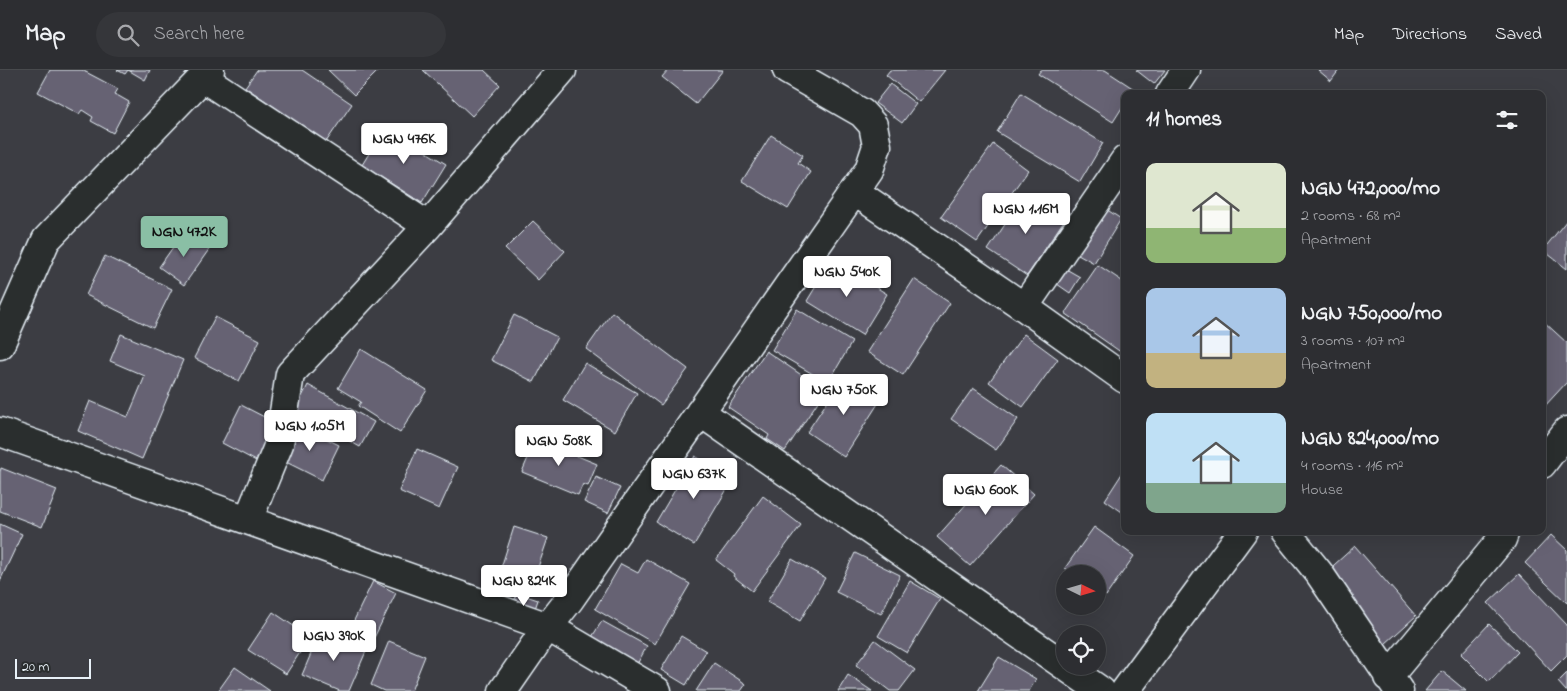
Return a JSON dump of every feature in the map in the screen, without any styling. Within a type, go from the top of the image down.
[{"type":"street","points":[[248,520],[279,444],[290,374],[428,226],[562,70]]},
{"type":"street","points":[[503,691],[870,170],[877,146],[872,126],[862,113],[787,70]]},
{"type":"street","points":[[1173,90],[1186,70]]},
{"type":"street","points":[[0,346],[46,240],[206,74],[428,226]]},
{"type":"street","points":[[1024,307],[1121,166]]},
{"type":"street","points":[[854,191],[1024,307],[1121,376]]},
{"type":"street","points":[[700,412],[1056,660]]},
{"type":"street","points":[[1546,459],[1567,431]]},
{"type":"street","points":[[0,432],[548,628],[656,691]]},
{"type":"street","points":[[1125,691],[1240,535]]},
{"type":"street","points":[[1287,535],[1319,573],[1394,684],[1504,535]]},
{"type":"street","points":[[1078,675],[1101,691]]},
{"type":"building","points":[[50,70],[82,70],[118,89],[115,94],[129,102],[113,133],[91,121],[93,117],[82,110],[79,114],[38,92]]},
{"type":"building","points":[[117,70],[128,70],[125,74]]},
{"type":"building","points":[[128,70],[150,70],[145,80]]},
{"type":"building","points":[[257,70],[302,70],[352,104],[326,142],[245,87]]},
{"type":"building","points":[[328,70],[375,70],[377,72],[354,95]]},
{"type":"building","points":[[423,70],[484,70],[500,85],[472,116]]},
{"type":"building","points":[[668,70],[723,70],[696,104],[662,77]]},
{"type":"building","points":[[890,70],[945,70],[919,102],[886,75]]},
{"type":"building","points":[[1041,70],[1105,70],[1134,89],[1121,90],[1121,109],[1113,122],[1038,74]]},
{"type":"building","points":[[1136,70],[1165,70],[1154,84]]},
{"type":"building","points":[[1318,70],[1339,70],[1331,81]]},
{"type":"building","points":[[890,84],[916,104],[902,123],[875,103]]},
{"type":"building","points":[[1021,93],[1103,143],[1080,182],[997,132]]},
{"type":"building","points":[[385,127],[446,164],[422,203],[362,165]]},
{"type":"building","points":[[771,135],[803,155],[798,163],[811,172],[788,209],[742,181]]},
{"type":"building","points":[[993,144],[1028,170],[977,242],[941,217]]},
{"type":"building","points":[[1026,193],[1065,219],[1027,276],[988,250]]},
{"type":"building","points":[[1106,209],[1121,219],[1094,263],[1078,254]]},
{"type":"building","points":[[1567,220],[1567,269],[1546,252],[1546,246]]},
{"type":"building","points":[[533,221],[565,251],[538,280],[505,249]]},
{"type":"building","points":[[185,230],[210,248],[184,285],[159,267]]},
{"type":"building","points":[[105,256],[172,289],[153,328],[86,295]]},
{"type":"building","points":[[832,260],[887,294],[862,335],[807,301]]},
{"type":"building","points":[[1098,265],[1121,280],[1121,352],[1065,313]]},
{"type":"building","points":[[1066,269],[1080,277],[1070,293],[1057,284]]},
{"type":"building","points":[[914,279],[950,303],[903,375],[867,352]]},
{"type":"building","points":[[797,309],[852,342],[828,383],[772,350]]},
{"type":"building","points":[[612,312],[688,369],[661,405],[586,349]]},
{"type":"building","points":[[514,315],[557,337],[534,382],[491,360]]},
{"type":"building","points":[[215,317],[260,340],[239,381],[194,358]]},
{"type":"building","points":[[1546,324],[1567,343],[1567,382],[1546,405]]},
{"type":"building","points":[[121,334],[183,360],[142,459],[78,431],[90,401],[128,417],[145,376],[110,361]]},
{"type":"building","points":[[1024,334],[1058,359],[1023,407],[989,382]]},
{"type":"building","points":[[361,349],[427,390],[400,433],[358,406],[361,402],[338,388]]},
{"type":"building","points":[[766,351],[825,391],[785,451],[767,439],[769,435],[728,407]]},
{"type":"building","points":[[585,363],[637,393],[615,431],[563,400]]},
{"type":"building","points":[[845,375],[881,399],[844,457],[807,432]]},
{"type":"building","points":[[308,385],[374,422],[360,447],[295,410]]},
{"type":"building","points":[[973,388],[1018,419],[996,450],[951,419]]},
{"type":"building","points":[[241,405],[278,424],[258,462],[222,443]]},
{"type":"building","points":[[299,425],[339,445],[322,480],[282,460]]},
{"type":"building","points":[[536,439],[597,464],[588,486],[583,484],[578,495],[522,472]]},
{"type":"building","points":[[417,449],[458,467],[439,509],[399,491]]},
{"type":"building","points":[[695,456],[733,479],[694,545],[656,522]]},
{"type":"building","points":[[1001,465],[1034,494],[970,566],[937,537]]},
{"type":"building","points":[[1,468],[57,490],[42,527],[0,511]]},
{"type":"building","points":[[1121,475],[1121,511],[1105,500]]},
{"type":"building","points":[[596,477],[620,488],[608,513],[584,502]]},
{"type":"building","points":[[763,496],[801,525],[752,591],[716,560]]},
{"type":"building","points":[[0,524],[22,534],[0,581]]},
{"type":"building","points":[[514,527],[548,538],[532,585],[499,574]]},
{"type":"building","points":[[1094,527],[1134,556],[1106,596],[1106,565],[1067,565]]},
{"type":"building","points":[[1551,535],[1567,550],[1567,603],[1525,563]]},
{"type":"building","points":[[1355,546],[1416,616],[1385,644],[1324,574]]},
{"type":"building","points":[[855,553],[900,575],[881,614],[836,592]]},
{"type":"building","points":[[646,559],[690,584],[655,644],[595,609],[621,564],[638,573]]},
{"type":"building","points":[[792,559],[825,578],[800,621],[767,602]]},
{"type":"building","points":[[1519,574],[1567,625],[1567,655],[1551,671],[1488,603]]},
{"type":"building","points":[[373,581],[396,593],[369,648],[346,637]]},
{"type":"building","points":[[910,581],[940,599],[907,653],[878,636]]},
{"type":"building","points":[[517,593],[538,600],[531,620],[510,614]]},
{"type":"building","points":[[273,612],[310,637],[286,674],[248,650]]},
{"type":"building","points":[[602,621],[647,646],[636,666],[590,640]]},
{"type":"building","points":[[1489,624],[1518,652],[1489,682],[1461,654]]},
{"type":"building","points":[[321,630],[367,649],[349,691],[340,691],[302,675]]},
{"type":"building","points":[[681,636],[706,651],[686,685],[661,670]]},
{"type":"building","points":[[875,640],[915,670],[899,691],[890,691],[856,665]]},
{"type":"building","points":[[389,641],[425,656],[411,691],[384,691],[371,685]]},
{"type":"building","points":[[999,657],[1036,679],[1029,691],[978,691]]},
{"type":"building","points":[[714,663],[746,684],[741,691],[696,691]]},
{"type":"building","points":[[235,667],[270,691],[218,691]]},
{"type":"building","points":[[1442,671],[1466,691],[1425,691]]},
{"type":"building","points":[[1567,673],[1567,691],[1566,691],[1558,682]]},
{"type":"building","points":[[848,675],[872,691],[838,691]]}]
